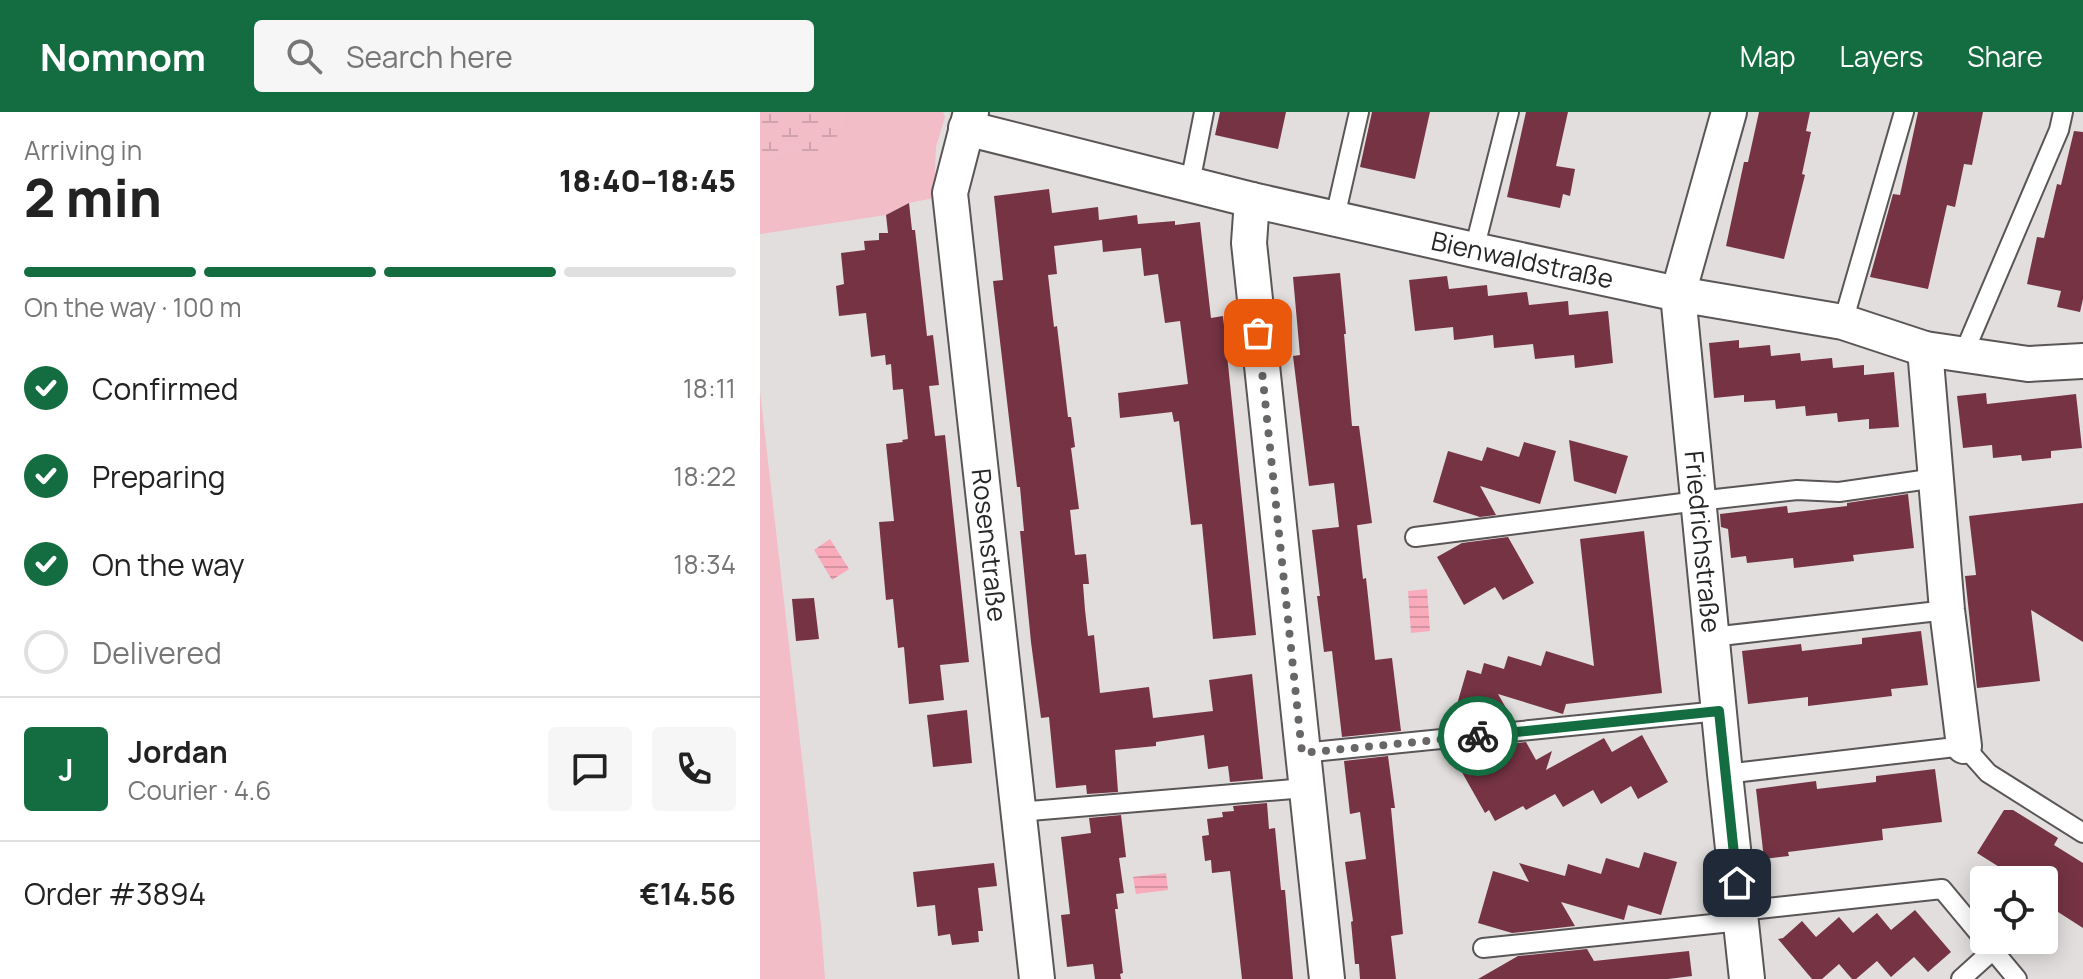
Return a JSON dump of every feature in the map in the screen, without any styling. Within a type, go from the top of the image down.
[{"type":"street","name":"Friedrichstraße","points":[[1729,112],[1678,294],[1747,979]]},
{"type":"street","name":"Bienwaldstraße","points":[[969,120],[1252,200],[1678,294],[1843,322],[1925,349],[2028,364],[2083,361]]},
{"type":"street","name":"Rosenstraße","points":[[969,120],[950,193],[1037,979]]},
{"type":"street","points":[[1252,200],[1249,243],[1327,979]]},
{"type":"street","points":[[1925,349],[1947,610],[1964,746]]},
{"type":"lane","points":[[1190,183],[1204,112]]},
{"type":"lane","points":[[1335,217],[1359,112]]},
{"type":"lane","points":[[1474,250],[1509,112]]},
{"type":"lane","points":[[1843,322],[1904,112]]},
{"type":"lane","points":[[1963,355],[2059,130],[2063,112]]},
{"type":"lane","points":[[1415,537],[1698,501],[1797,490],[1839,492],[1936,478]]},
{"type":"lane","points":[[1712,637],[1947,610]]},
{"type":"lane","points":[[1302,753],[1719,711]]},
{"type":"lane","points":[[1725,774],[1964,746],[1988,773],[2083,833]]},
{"type":"lane","points":[[1018,812],[1305,788]]},
{"type":"lane","points":[[1483,948],[1942,889],[1970,924]]},
{"type":"lane","points":[[1961,979],[1989,954]]},
{"type":"lane","points":[[1995,954],[2017,979]]},
{"type":"green space","points":[[760,112],[841,112],[842,127],[822,163],[803,167],[799,146],[760,159]]},
{"type":"green space","points":[[841,112],[943,112],[945,117],[936,147],[934,198],[909,203],[886,215],[760,234],[760,159],[842,127]]},
{"type":"green space","points":[[760,391],[821,925],[825,979],[760,979]]},
{"type":"shaded area","points":[[830,539],[849,569],[832,580],[814,550]]},
{"type":"shaded area","points":[[1427,589],[1430,631],[1411,633],[1408,591]]},
{"type":"shaded area","points":[[1166,873],[1168,890],[1136,894],[1133,877]]},
{"type":"building","points":[[1220,112],[1286,112],[1278,149],[1215,135]]},
{"type":"building","points":[[1372,112],[1430,112],[1415,179],[1360,167]]},
{"type":"building","points":[[1526,112],[1568,112],[1556,166],[1575,169],[1570,196],[1563,194],[1560,208],[1507,197]]},
{"type":"building","points":[[1759,112],[1810,112],[1806,131],[1811,132],[1802,174],[1805,175],[1784,259],[1726,246],[1744,162],[1748,162]]},
{"type":"building","points":[[1918,112],[1983,112],[1972,165],[1964,164],[1955,207],[1947,205],[1928,289],[1870,277],[1893,194],[1900,195]]},
{"type":"building","points":[[2074,131],[2083,132],[2083,299],[2080,312],[2057,307],[2061,291],[2027,284],[2037,237],[2044,238]]},
{"type":"building","points":[[1049,189],[1052,213],[1098,207],[1099,220],[1137,215],[1138,224],[1200,222],[1211,318],[1223,316],[1256,635],[1213,639],[1202,524],[1191,525],[1179,421],[1174,422],[1172,412],[1120,418],[1118,393],[1188,384],[1180,321],[1165,323],[1158,274],[1144,276],[1141,248],[1103,252],[1102,240],[1054,246],[1057,274],[1048,275],[1075,447],[1071,448],[1079,509],[1070,510],[1075,555],[1086,554],[1089,584],[1083,584],[1085,610],[1088,636],[1094,635],[1100,693],[1149,687],[1153,718],[1213,711],[1209,680],[1252,674],[1263,779],[1230,782],[1228,766],[1208,769],[1204,735],[1156,742],[1156,746],[1115,750],[1118,792],[1087,794],[1086,785],[1056,788],[1049,717],[1041,718],[1031,642],[1020,531],[1024,531],[1020,487],[1017,487],[993,281],[1003,280],[994,196]]},
{"type":"building","points":[[909,203],[927,336],[933,335],[939,385],[929,386],[935,436],[945,435],[969,662],[940,665],[944,700],[909,704],[904,647],[898,648],[893,599],[886,600],[879,522],[894,521],[886,444],[908,439],[903,389],[893,390],[891,364],[886,365],[885,355],[871,357],[866,313],[839,316],[836,286],[844,284],[841,253],[865,250],[864,241],[879,240],[879,233],[888,233],[886,215]]},
{"type":"building","points":[[1340,273],[1352,426],[1359,426],[1372,523],[1357,525],[1363,579],[1366,578],[1375,660],[1392,658],[1401,731],[1342,737],[1332,651],[1324,652],[1312,530],[1339,527],[1334,483],[1309,486],[1293,356],[1300,355],[1293,277]]},
{"type":"building","points":[[1447,276],[1449,289],[1487,285],[1488,296],[1527,292],[1529,305],[1568,301],[1569,315],[1608,311],[1613,363],[1575,368],[1574,355],[1535,359],[1533,344],[1494,348],[1493,335],[1454,340],[1453,327],[1415,331],[1409,280]]},
{"type":"building","points":[[1739,340],[1739,348],[1770,345],[1771,356],[1800,353],[1801,361],[1832,358],[1833,368],[1864,365],[1864,375],[1894,372],[1899,427],[1869,429],[1869,419],[1838,422],[1837,413],[1806,416],[1805,406],[1776,409],[1775,400],[1744,402],[1744,395],[1714,398],[1709,343]]},
{"type":"building","points":[[1986,393],[1987,404],[2076,394],[2082,448],[2051,451],[2051,458],[2022,461],[2021,455],[1993,458],[1992,445],[1963,448],[1957,396]]},
{"type":"building","points":[[1569,440],[1628,456],[1616,494],[1574,481]]},
{"type":"building","points":[[1524,442],[1556,451],[1540,504],[1480,486],[1496,515],[1480,517],[1433,502],[1448,451],[1482,461],[1487,447],[1519,457]]},
{"type":"building","points":[[1908,494],[1914,548],[1853,555],[1854,561],[1794,568],[1793,558],[1747,563],[1746,556],[1731,558],[1728,529],[1721,527],[1720,514],[1787,506],[1788,513]]},
{"type":"building","points":[[2083,503],[2083,642],[2031,610],[2040,681],[1977,688],[1965,576],[1976,575],[1969,516]]},
{"type":"building","points":[[1644,531],[1662,693],[1566,704],[1563,714],[1498,694],[1513,720],[1491,722],[1455,711],[1467,670],[1481,674],[1484,663],[1504,669],[1508,656],[1541,666],[1546,651],[1594,666],[1580,539]]},
{"type":"building","points":[[1508,537],[1534,583],[1503,600],[1495,587],[1464,605],[1437,557],[1462,543]]},
{"type":"building","points":[[814,598],[819,639],[796,641],[792,599]]},
{"type":"building","points":[[1921,631],[1928,685],[1891,689],[1892,696],[1808,706],[1808,697],[1748,704],[1742,651],[1801,644],[1802,651],[1862,644],[1862,638]]},
{"type":"building","points":[[967,710],[972,763],[933,767],[927,715]]},
{"type":"building","points":[[1642,735],[1668,782],[1638,799],[1631,786],[1601,804],[1593,790],[1563,807],[1555,794],[1526,810],[1523,806],[1495,821],[1489,810],[1485,813],[1459,767],[1496,746],[1526,742],[1536,760],[1552,751],[1546,770],[1604,738],[1612,752]]},
{"type":"building","points":[[1388,756],[1395,808],[1391,808],[1403,934],[1391,936],[1396,979],[1360,979],[1359,964],[1355,964],[1345,862],[1366,859],[1360,812],[1350,814],[1344,761]]},
{"type":"building","points":[[1935,769],[1942,822],[1882,829],[1883,840],[1788,852],[1789,856],[1764,859],[1756,789],[1816,781],[1817,789],[1876,782],[1876,776]]},
{"type":"building","points":[[1267,803],[1269,829],[1275,828],[1281,890],[1285,890],[1293,979],[1242,979],[1230,871],[1212,873],[1211,860],[1205,861],[1202,836],[1209,835],[1207,819],[1223,817],[1222,812],[1234,811],[1233,806]]},
{"type":"building","points":[[2004,810],[2013,810],[2058,838],[2054,845],[2083,863],[2083,928],[2058,912],[2058,866],[1998,866],[1977,853]]},
{"type":"building","points":[[1121,815],[1126,857],[1119,858],[1124,893],[1116,894],[1118,909],[1115,909],[1123,973],[1120,974],[1121,979],[1095,979],[1093,964],[1067,967],[1061,915],[1070,914],[1061,837],[1091,833],[1089,818]]},
{"type":"building","points":[[1644,852],[1677,862],[1661,915],[1628,905],[1624,920],[1561,902],[1575,926],[1512,933],[1478,923],[1493,871],[1529,882],[1519,863],[1565,876],[1568,864],[1601,874],[1606,858],[1639,868]]},
{"type":"building","points":[[994,863],[997,886],[978,888],[983,931],[978,931],[979,942],[952,945],[950,934],[938,936],[935,905],[917,907],[913,872]]},
{"type":"building","points":[[1915,910],[1951,952],[1928,972],[1914,957],[1891,977],[1877,961],[1856,979],[1852,979],[1839,964],[1822,979],[1812,979],[1778,939],[1802,921],[1816,937],[1839,917],[1853,933],[1877,913],[1891,930]]},
{"type":"building","points":[[1587,949],[1594,961],[1689,951],[1692,976],[1668,979],[1478,979],[1518,956]]},
{"type":"way so far","points":[[1258,333],[1302,753],[1478,736]]},
{"type":"route","points":[[1478,736],[1719,711],[1737,883]]}]
